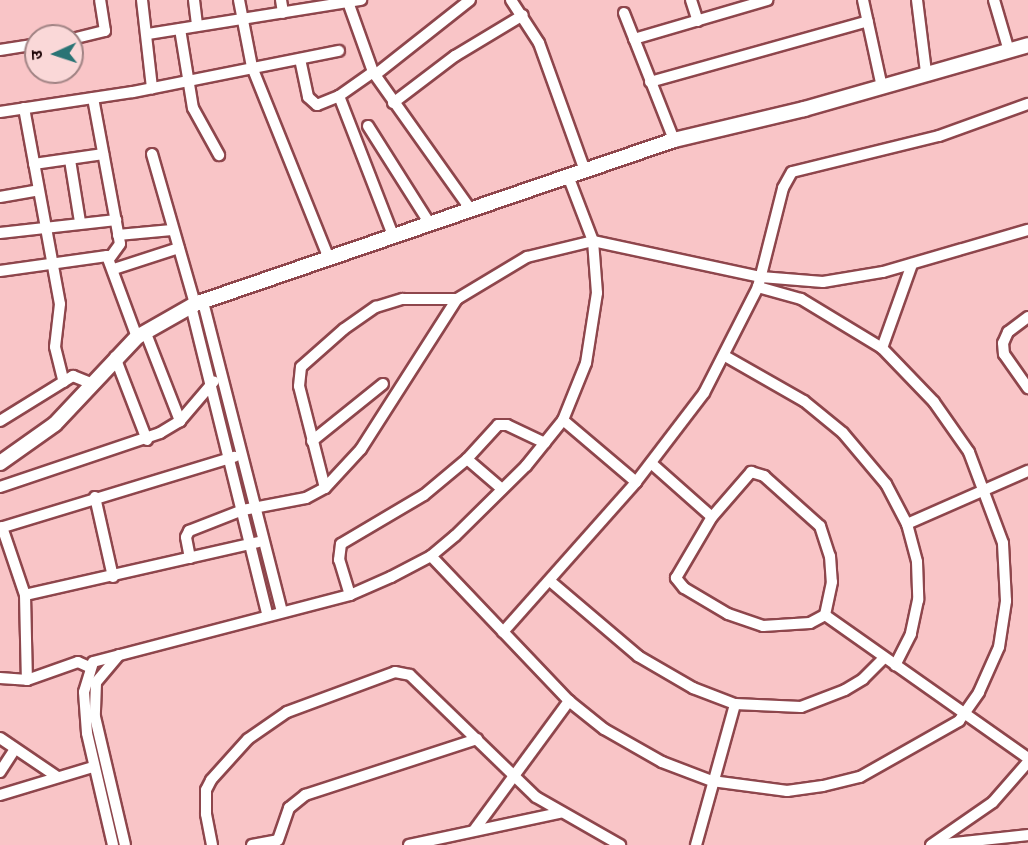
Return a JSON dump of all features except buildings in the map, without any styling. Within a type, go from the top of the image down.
[{"type":"street","points":[[84,36],[105,31],[100,0]]},
{"type":"street","points":[[142,0],[148,34],[152,88]]},
{"type":"street","points":[[194,0],[197,26]]},
{"type":"street","points":[[239,0],[252,67],[327,256]]},
{"type":"street","points":[[281,0],[283,13]]},
{"type":"street","points":[[148,34],[283,13],[326,3],[361,0]]},
{"type":"street","points":[[300,59],[312,103],[324,105],[374,73],[470,0]]},
{"type":"street","points":[[511,0],[524,15],[548,63],[585,171]]},
{"type":"street","points":[[691,0],[698,21]]},
{"type":"street","points":[[634,39],[767,0]]},
{"type":"street","points":[[863,0],[882,87]]},
{"type":"street","points":[[917,0],[926,72]]},
{"type":"street","points":[[994,0],[1009,51]]},
{"type":"street","points":[[348,2],[374,73],[393,103],[469,207]]},
{"type":"street","points":[[624,13],[674,140]]},
{"type":"street","points":[[393,103],[447,61],[524,15]]},
{"type":"street","points":[[650,82],[868,21]]},
{"type":"street","points":[[180,29],[187,81],[197,117],[219,154]]},
{"type":"street","points":[[0,463],[55,424],[115,357],[141,334],[196,304],[428,221],[674,140],[882,87],[926,72],[1028,45]]},
{"type":"street","points":[[0,50],[24,47]]},
{"type":"street","points":[[0,112],[152,88],[339,51]]},
{"type":"street","points":[[339,96],[393,235]]},
{"type":"street","points":[[93,98],[118,235],[119,247],[110,258]]},
{"type":"street","points":[[503,632],[636,482],[704,393],[725,356],[760,282],[783,188],[792,172],[939,136],[1028,104]]},
{"type":"street","points":[[24,108],[60,304],[55,347],[64,382]]},
{"type":"street","points":[[368,126],[428,221]]},
{"type":"street","points":[[34,164],[104,154]]},
{"type":"street","points":[[152,154],[172,230],[196,304],[222,372],[282,612]]},
{"type":"street","points":[[70,160],[80,222]]},
{"type":"street","points":[[0,678],[27,680],[70,664],[89,666],[98,659],[350,595],[430,556],[502,489],[545,443],[563,420],[577,394],[593,330],[597,293],[593,241],[567,176]]},
{"type":"street","points":[[0,197],[38,190]]},
{"type":"street","points":[[0,233],[44,226],[116,220]]},
{"type":"street","points":[[118,235],[172,230]]},
{"type":"street","points":[[760,282],[823,282],[912,264],[1028,230]]},
{"type":"street","points":[[190,558],[186,533],[243,510],[306,498],[325,488],[361,450],[457,299],[527,257],[593,241],[760,282],[801,299],[882,348],[934,402],[969,452],[1003,543],[1006,601],[999,647],[979,692],[964,714],[944,732],[860,777],[787,791],[711,781],[635,749],[569,700],[430,556]]},
{"type":"street","points":[[114,269],[178,248]]},
{"type":"street","points":[[0,271],[102,255],[110,258],[180,421]]},
{"type":"street","points":[[882,348],[912,264]]},
{"type":"street","points":[[325,488],[299,386],[301,367],[306,359],[376,307],[403,300],[457,299]]},
{"type":"street","points":[[196,304],[211,385],[252,543],[268,616]]},
{"type":"street","points":[[1028,317],[1008,332],[1003,343],[1004,354],[1028,388]]},
{"type":"street","points":[[725,356],[804,401],[843,432],[886,484],[907,524],[917,562],[918,600],[911,634],[895,665]]},
{"type":"street","points":[[115,357],[147,440]]},
{"type":"street","points":[[0,487],[147,440],[180,421],[222,372]]},
{"type":"street","points":[[1,417],[77,376],[93,384]]},
{"type":"street","points":[[312,441],[383,384]]},
{"type":"street","points":[[563,420],[636,482]]},
{"type":"street","points":[[350,595],[339,560],[341,544],[424,495],[467,459],[498,425],[507,425],[545,443]]},
{"type":"street","points":[[27,680],[25,595],[1,528],[95,497],[243,454]]},
{"type":"street","points":[[467,459],[502,489]]},
{"type":"street","points":[[651,463],[712,517]]},
{"type":"street","points":[[907,524],[985,492],[1028,471]]},
{"type":"street","points":[[751,472],[764,476],[797,504],[820,526],[830,556],[832,582],[825,615],[810,623],[763,626],[728,614],[684,588],[676,573],[712,517],[751,472]]},
{"type":"street","points":[[95,497],[113,577]]},
{"type":"street","points":[[25,595],[113,577],[264,541]]},
{"type":"street","points":[[550,581],[638,656],[693,688],[735,704],[801,707],[845,690],[863,679],[884,658]]},
{"type":"street","points":[[825,615],[1028,760],[993,802],[932,845]]},
{"type":"street","points":[[119,655],[98,678],[94,700],[104,766],[125,845]]},
{"type":"street","points":[[89,666],[85,708],[93,767],[113,845]]},
{"type":"street","points":[[212,845],[205,802],[210,780],[248,739],[287,712],[385,675],[404,673],[477,739],[514,778],[560,813],[620,845]]},
{"type":"street","points":[[475,829],[569,700]]},
{"type":"street","points":[[696,845],[711,781],[735,704]]},
{"type":"street","points":[[0,738],[56,777]]},
{"type":"street","points":[[252,845],[280,842],[289,808],[305,795],[477,739]]},
{"type":"street","points":[[0,772],[15,748]]},
{"type":"street","points":[[0,795],[93,767]]},
{"type":"street","points":[[409,845],[475,829],[560,813]]},
{"type":"street","points":[[932,845],[1028,835]]}]
